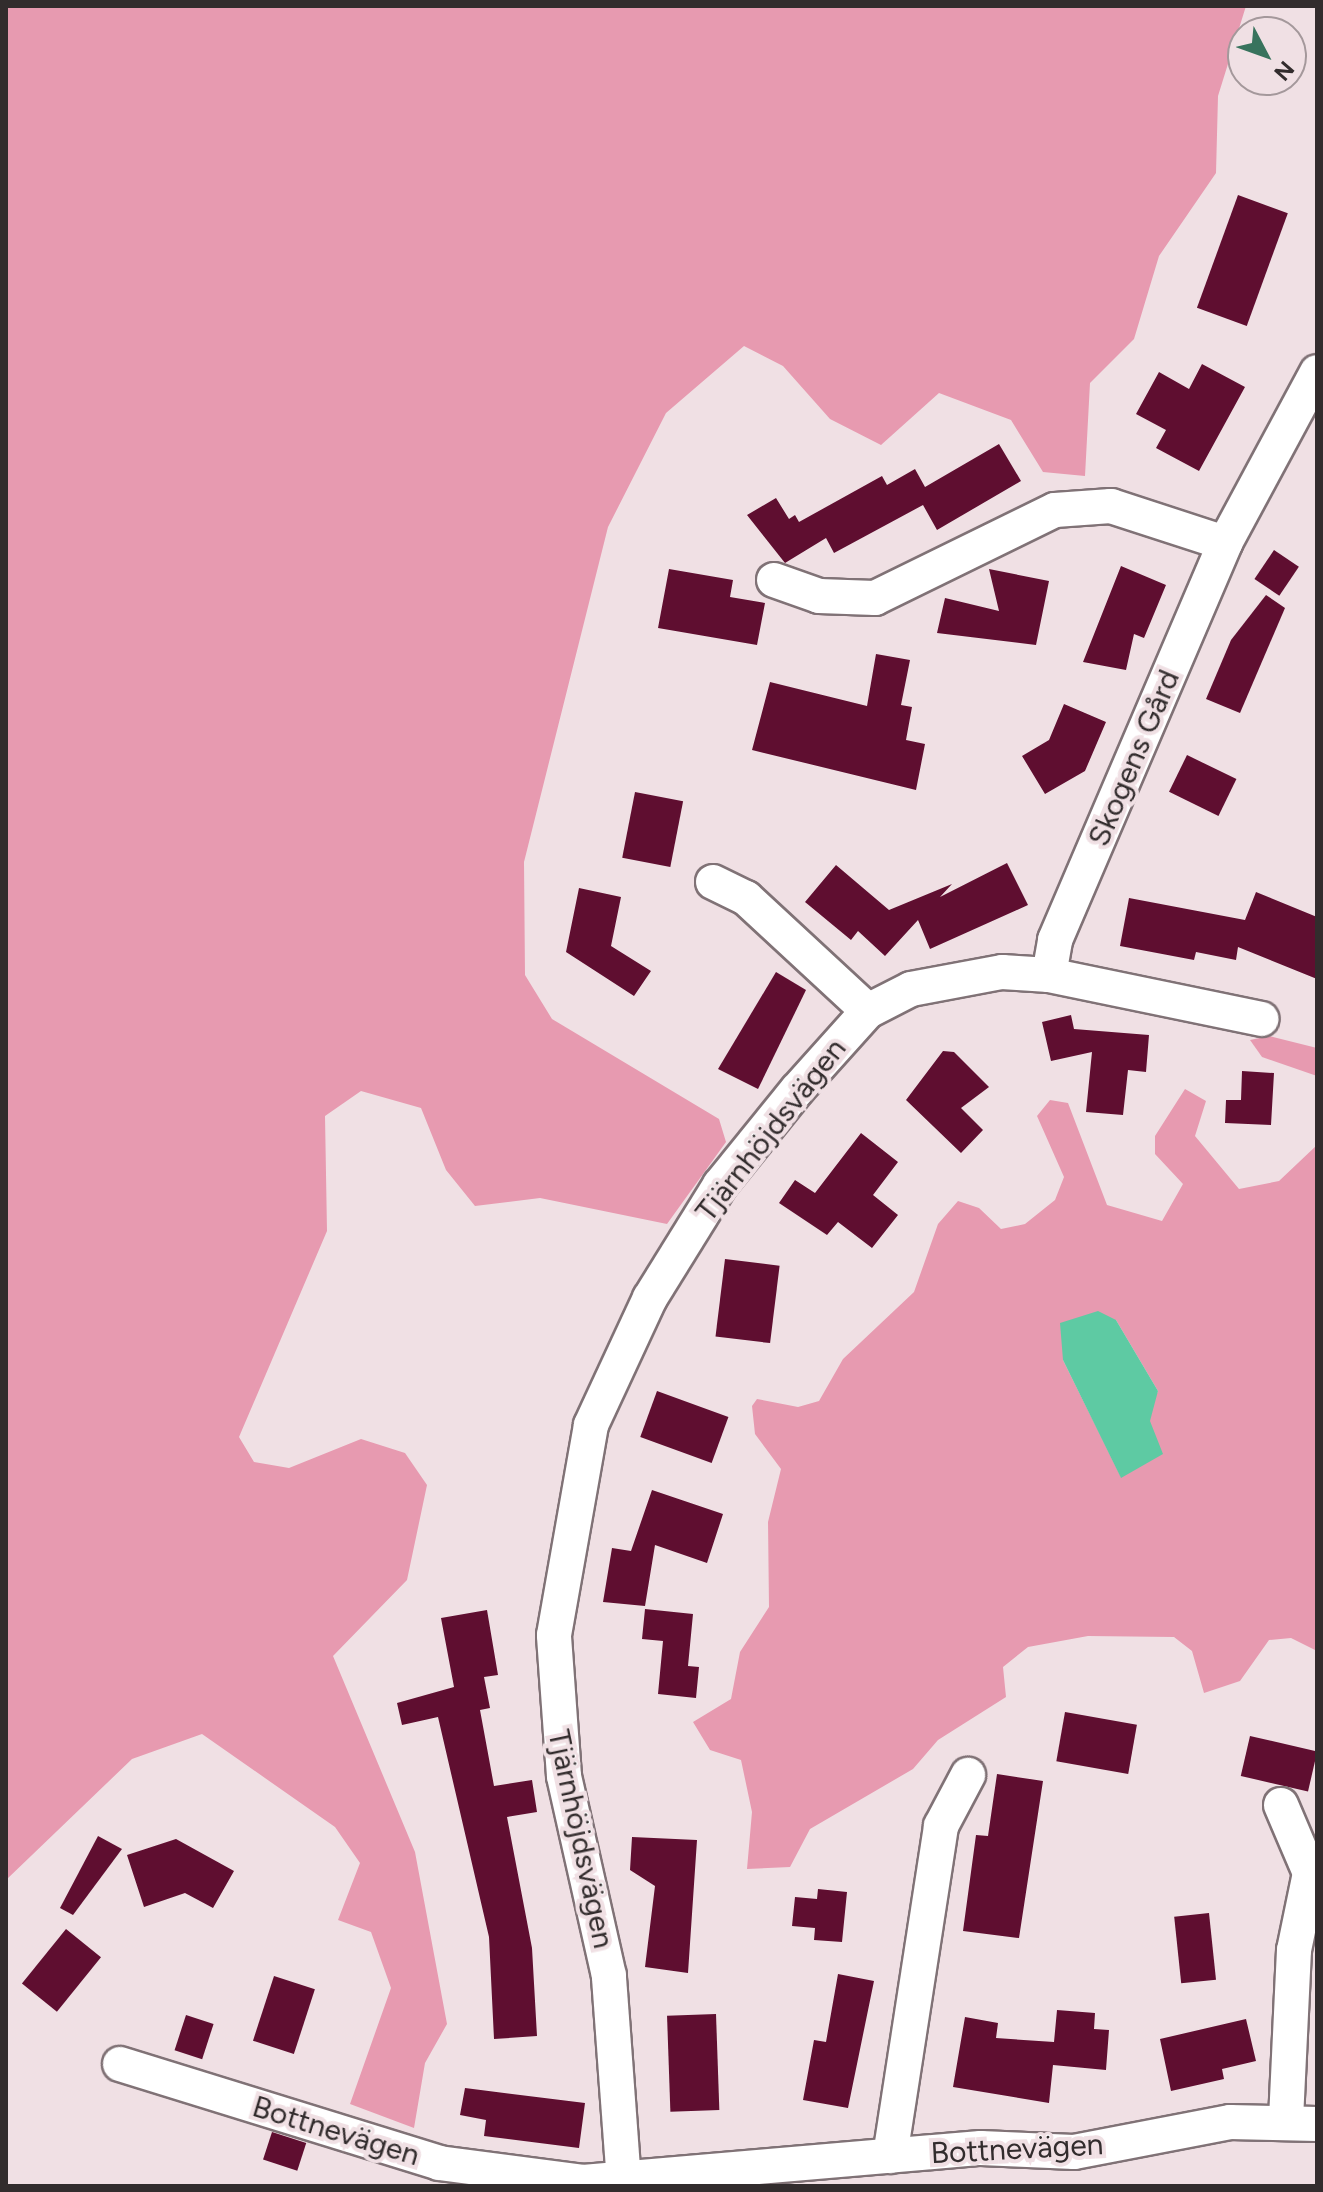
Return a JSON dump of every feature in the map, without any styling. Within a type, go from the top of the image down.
[{"type":"street","name":"Skogens Gård","points":[[1049,975],[1055,940],[1225,543],[1317,372]]},
{"type":"street","points":[[774,580],[819,596],[875,598],[999,532],[1069,509],[1111,506],[1225,543]]},
{"type":"street","name":"Tjärnhöjdsvägen","points":[[713,882],[746,898],[868,1011]]},
{"type":"street","name":"Tjärnhöjdsvägen","points":[[624,2182],[609,1976],[555,1714],[554,1635],[591,1425],[650,1298],[720,1185],[868,1011],[911,989],[1002,972],[1049,975],[1261,1019]]},
{"type":"street","name":"Bottnevägen","points":[[890,2156],[941,1826],[968,1775]]},
{"type":"street","name":"Bottnevägen","points":[[120,2064],[439,2163],[624,2182],[981,2148],[1074,2152],[1230,2122],[1302,2122],[1294,1950],[1310,1873],[1281,1805]]},
{"type":"shaded area","points":[[6,6],[1246,6],[1243,16],[1227,16],[1227,67],[1218,96],[1216,173],[1159,256],[1134,339],[1090,383],[1085,476],[1043,472],[1011,420],[939,393],[881,445],[830,419],[783,366],[744,346],[666,413],[608,527],[524,862],[525,975],[552,1019],[719,1119],[726,1142],[667,1224],[540,1198],[475,1206],[446,1170],[421,1108],[361,1091],[325,1116],[327,1231],[239,1437],[254,1462],[289,1468],[361,1439],[405,1453],[427,1485],[407,1580],[333,1656],[415,1852],[447,2024],[425,2063],[414,2128],[350,2104],[391,1988],[371,1932],[338,1920],[360,1863],[335,1827],[202,1734],[132,1759],[6,1880]]},
{"type":"shaded area","points":[[1269,1036],[1317,1048],[1317,1076],[1262,1057],[1250,1040]]},
{"type":"shaded area","points":[[1185,1089],[1206,1101],[1195,1136],[1239,1189],[1279,1181],[1317,1145],[1317,1651],[1291,1638],[1269,1640],[1240,1681],[1204,1693],[1192,1651],[1174,1637],[1088,1636],[1028,1647],[1003,1667],[1006,1697],[938,1740],[913,1769],[810,1829],[790,1867],[747,1869],[752,1812],[741,1760],[710,1750],[693,1722],[731,1699],[740,1652],[769,1607],[768,1522],[781,1469],[755,1434],[752,1406],[757,1399],[798,1407],[819,1401],[843,1359],[914,1292],[938,1224],[958,1201],[979,1208],[1001,1229],[1025,1224],[1055,1200],[1064,1177],[1037,1116],[1050,1100],[1068,1103],[1107,1205],[1162,1221],[1183,1184],[1155,1154],[1155,1136]],"holes":[[[1116,1320],[1158,1391],[1121,1477],[1063,1360]]]},
{"type":"shaded area","points":[[1098,1311],[1116,1320],[1158,1391],[1150,1421],[1163,1454],[1121,1478],[1063,1360],[1060,1323]]},
{"type":"building","points":[[1238,195],[1288,213],[1247,326],[1197,308]]},
{"type":"building","points":[[1202,364],[1245,387],[1199,471],[1156,448],[1166,430],[1136,414],[1159,372],[1189,389]]},
{"type":"building","points":[[999,444],[1021,481],[937,530],[923,505],[834,553],[826,538],[785,563],[747,515],[776,498],[789,519],[795,515],[799,522],[882,476],[887,485],[915,469],[925,487]]},
{"type":"building","points":[[1274,550],[1299,567],[1279,596],[1254,579]]},
{"type":"building","points":[[1121,566],[1166,585],[1144,638],[1134,634],[1126,670],[1083,662]]},
{"type":"building","points":[[669,569],[733,580],[730,597],[765,603],[757,645],[658,628]]},
{"type":"building","points":[[989,569],[1049,581],[1036,645],[937,633],[945,598],[999,611]]},
{"type":"building","points":[[1266,595],[1285,608],[1240,713],[1206,699],[1231,640]]},
{"type":"building","points":[[876,654],[910,660],[901,705],[912,707],[906,740],[925,744],[916,790],[752,750],[770,682],[867,706]]},
{"type":"building","points":[[1064,704],[1106,722],[1085,771],[1045,794],[1022,756],[1049,740]]},
{"type":"building","points":[[1187,755],[1236,779],[1218,816],[1169,792]]},
{"type":"building","points":[[635,792],[683,801],[670,867],[622,858]]},
{"type":"building","points":[[1007,863],[1028,905],[930,949],[918,920],[885,956],[858,931],[851,940],[805,902],[836,865],[889,910],[952,884],[940,897]]},
{"type":"building","points":[[579,888],[621,897],[611,946],[651,971],[634,996],[566,952]]},
{"type":"building","points":[[1256,892],[1317,917],[1317,979],[1238,947],[1236,960],[1196,952],[1194,960],[1120,946],[1129,898],[1245,920]]},
{"type":"building","points":[[776,972],[806,990],[758,1089],[718,1069]]},
{"type":"building","points":[[1071,1015],[1074,1029],[1149,1035],[1146,1072],[1128,1070],[1123,1115],[1086,1112],[1092,1052],[1051,1061],[1042,1022]]},
{"type":"building","points":[[943,1051],[954,1052],[989,1087],[961,1108],[983,1130],[961,1153],[906,1100]]},
{"type":"building","points":[[1242,1071],[1274,1073],[1271,1125],[1225,1123],[1226,1100],[1241,1100]]},
{"type":"building","points":[[861,1133],[898,1162],[873,1195],[898,1215],[872,1248],[838,1222],[827,1235],[779,1203],[795,1180],[815,1193]]},
{"type":"building","points":[[725,1259],[780,1266],[770,1343],[715,1336]]},
{"type":"building","points":[[657,1391],[728,1417],[712,1463],[640,1437]]},
{"type":"building","points":[[652,1490],[723,1514],[707,1563],[655,1545],[645,1606],[603,1602],[612,1548],[631,1551]]},
{"type":"building","points":[[645,1609],[693,1614],[688,1666],[699,1667],[696,1698],[658,1694],[663,1641],[642,1639]]},
{"type":"building","points":[[487,1610],[498,1675],[484,1677],[490,1708],[480,1710],[494,1786],[532,1780],[537,1812],[507,1817],[532,1948],[537,2036],[494,2039],[489,1937],[438,1717],[402,1725],[397,1703],[454,1687],[441,1618]]},
{"type":"building","points":[[1065,1712],[1137,1725],[1128,1774],[1056,1761]]},
{"type":"building","points":[[1250,1736],[1317,1751],[1308,1791],[1241,1776]]},
{"type":"building","points":[[997,1774],[1043,1781],[1019,1938],[963,1931],[976,1835],[988,1836]]},
{"type":"building","points":[[98,1836],[122,1849],[73,1915],[60,1908]]},
{"type":"building","points":[[632,1837],[697,1840],[688,1973],[645,1967],[655,1886],[630,1870]]},
{"type":"building","points":[[176,1839],[234,1871],[213,1908],[185,1893],[144,1907],[127,1855]]},
{"type":"building","points":[[818,1889],[847,1892],[842,1942],[814,1940],[815,1928],[792,1926],[795,1897],[817,1899]]},
{"type":"building","points":[[1209,1913],[1216,1980],[1181,1983],[1174,1917]]},
{"type":"building","points":[[66,1929],[101,1957],[57,2012],[22,1983]]},
{"type":"building","points":[[838,1974],[874,1981],[848,2108],[803,2100],[814,2040],[826,2042]]},
{"type":"building","points":[[274,1976],[315,1989],[294,2054],[253,2041]]},
{"type":"building","points":[[1057,2010],[1095,2013],[1094,2029],[1109,2030],[1106,2070],[1053,2065],[1049,2103],[953,2087],[965,2017],[998,2023],[996,2038],[1054,2042]]},
{"type":"building","points":[[716,2014],[719,2110],[670,2112],[667,2016]]},
{"type":"building","points":[[186,2015],[214,2024],[202,2059],[175,2050]]},
{"type":"building","points":[[1246,2019],[1256,2061],[1222,2069],[1224,2079],[1171,2091],[1160,2039]]},
{"type":"building","points":[[465,2088],[585,2103],[579,2148],[484,2136],[486,2120],[460,2115]]},
{"type":"building","points":[[272,2132],[306,2143],[297,2171],[263,2160]]}]
